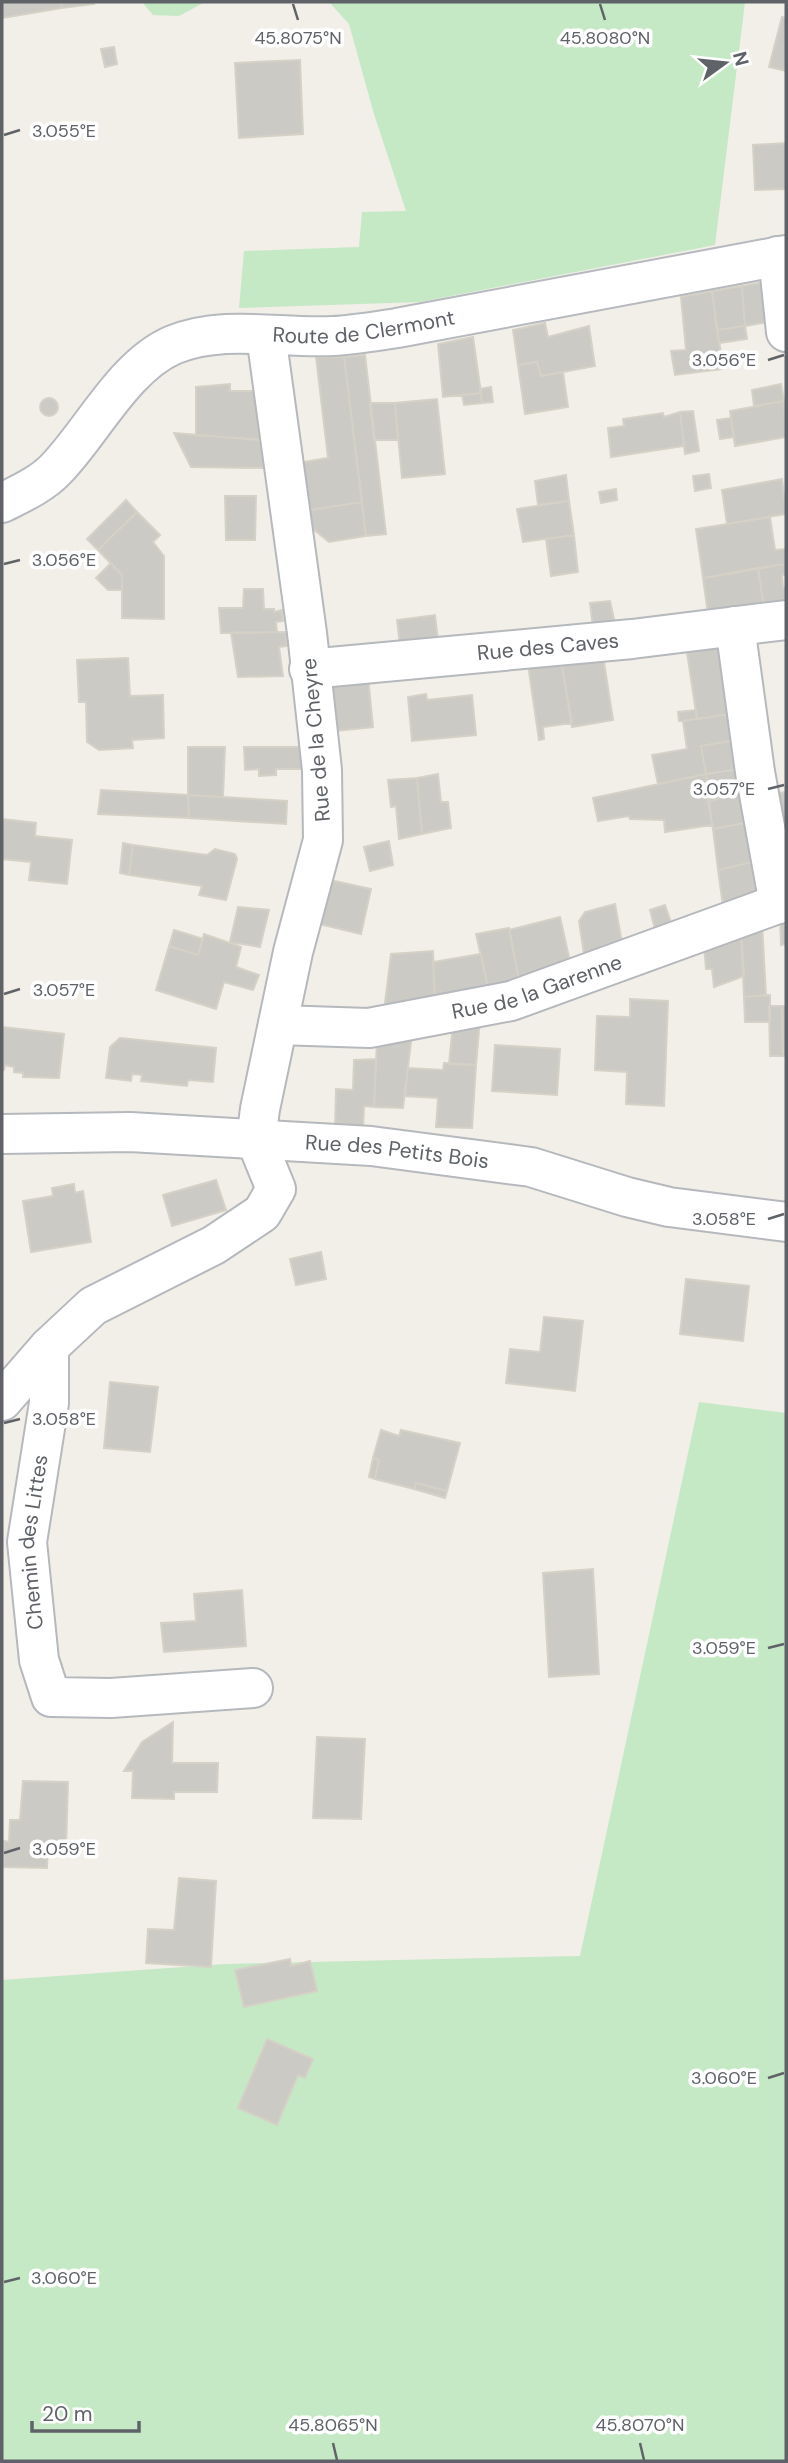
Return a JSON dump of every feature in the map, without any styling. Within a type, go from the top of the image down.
[{"type":"street","points":[[782,256],[786,331]]},
{"type":"street","name":"Route de Clermont","points":[[2,503],[28,490],[55,471],[128,381],[159,353],[192,340],[232,333],[334,336],[397,328],[782,256]]},
{"type":"street","name":"Rue de la Cheyre","points":[[256,1140],[293,952],[323,840],[322,770],[307,634],[267,335]]},
{"type":"street","name":"Rue des Caves","points":[[309,669],[632,639],[786,620]]},
{"type":"street","points":[[734,626],[755,772],[783,902]]},
{"type":"street","name":"Rue de la Garenne","points":[[278,1025],[369,1028],[511,1001],[783,902]]},
{"type":"street","name":"Rue des Petits Bois","points":[[2,1134],[130,1132],[371,1146],[531,1167],[627,1197],[669,1206],[786,1222]]},
{"type":"street","points":[[2,1401],[49,1347],[93,1306],[214,1245],[262,1213],[276,1189],[256,1140]]},
{"type":"street","name":"Chemin des Littes","points":[[49,1347],[48,1403],[27,1542],[39,1660],[51,1697],[111,1698],[253,1688]]},
{"type":"green space","points":[[142,2],[205,2],[179,16],[153,15]]},
{"type":"green space","points":[[329,2],[745,2],[715,245],[420,302],[239,308],[244,251],[359,247],[362,212],[406,211],[374,114],[349,24]]},
{"type":"green space","points":[[699,1402],[786,1413],[786,2461],[2,2461],[2,1980],[225,1964],[580,1956]]},
{"type":"building","points":[[2,2],[61,2],[62,8],[2,18]]},
{"type":"building","points":[[61,2],[93,2],[94,4],[62,8]]},
{"type":"building","points":[[782,17],[786,18],[786,71],[769,67]]},
{"type":"building","points":[[114,47],[117,64],[105,67],[101,49]]},
{"type":"building","points":[[300,60],[303,134],[239,138],[235,63]]},
{"type":"building","points":[[786,143],[786,189],[755,190],[753,145]]},
{"type":"building","points":[[770,281],[774,321],[745,326],[742,286]]},
{"type":"building","points":[[742,286],[745,326],[717,330],[712,291]]},
{"type":"building","points":[[712,291],[723,369],[675,375],[671,351],[686,350],[681,297]]},
{"type":"building","points":[[545,323],[548,337],[589,326],[595,366],[541,376],[537,362],[518,365],[513,330]]},
{"type":"building","points":[[745,326],[747,339],[719,343],[717,330]]},
{"type":"building","points":[[473,337],[481,393],[443,397],[438,344]]},
{"type":"building","points":[[365,355],[386,534],[366,536],[344,357]]},
{"type":"building","points":[[316,357],[344,357],[362,502],[298,512],[292,464],[328,458]]},
{"type":"building","points":[[537,362],[541,376],[563,372],[568,407],[525,414],[518,365]]},
{"type":"building","points":[[230,384],[230,391],[260,391],[266,440],[196,435],[196,387]]},
{"type":"building","points":[[781,384],[784,401],[754,406],[752,390]]},
{"type":"building","points":[[491,387],[493,402],[482,403],[480,389]]},
{"type":"building","points":[[481,393],[482,403],[464,405],[462,395]]},
{"type":"building","points":[[49,398],[55,401],[58,407],[55,413],[49,416],[43,413],[40,407],[43,401]]},
{"type":"building","points":[[437,399],[445,474],[402,478],[395,403]]},
{"type":"building","points":[[784,401],[786,437],[735,446],[730,411]]},
{"type":"building","points":[[370,403],[395,403],[398,440],[374,440]]},
{"type":"building","points":[[693,411],[699,451],[685,454],[680,412]]},
{"type":"building","points":[[680,412],[684,446],[611,457],[608,428],[624,426],[623,419],[663,413],[664,417]]},
{"type":"building","points":[[731,418],[734,437],[720,439],[717,420]]},
{"type":"building","points":[[174,433],[260,440],[265,468],[191,467]]},
{"type":"building","points":[[709,474],[711,488],[695,491],[693,476]]},
{"type":"building","points":[[566,475],[569,501],[538,505],[535,481]]},
{"type":"building","points":[[782,479],[786,514],[727,524],[722,490]]},
{"type":"building","points":[[616,489],[617,500],[601,503],[599,492]]},
{"type":"building","points":[[225,496],[256,496],[255,540],[226,540]]},
{"type":"building","points":[[126,500],[137,512],[98,550],[87,539]]},
{"type":"building","points":[[569,501],[574,535],[523,542],[517,509]]},
{"type":"building","points":[[362,502],[366,536],[329,542],[312,528],[304,511]]},
{"type":"building","points":[[137,512],[160,535],[153,542],[164,556],[164,619],[122,618],[122,575],[98,550]]},
{"type":"building","points":[[770,517],[775,550],[786,549],[786,564],[703,578],[696,529]]},
{"type":"building","points":[[574,535],[578,572],[551,576],[546,539]]},
{"type":"building","points":[[111,563],[122,575],[122,590],[108,590],[96,578]]},
{"type":"building","points":[[786,564],[786,575],[782,575],[783,588],[786,587],[786,606],[764,608],[758,568]]},
{"type":"building","points":[[758,568],[764,608],[708,614],[703,578]]},
{"type":"building","points":[[244,589],[263,589],[264,609],[274,609],[274,612],[282,610],[283,621],[276,622],[277,632],[221,633],[219,608],[243,608]]},
{"type":"building","points":[[610,601],[615,624],[593,627],[590,603]]},
{"type":"building","points":[[435,615],[438,640],[400,645],[397,620]]},
{"type":"building","points":[[290,632],[291,637],[286,637],[287,646],[279,647],[283,676],[238,677],[231,633]]},
{"type":"building","points":[[685,639],[727,650],[737,713],[697,719]]},
{"type":"building","points":[[602,649],[613,720],[572,727],[562,666],[580,663],[579,652]]},
{"type":"building","points":[[560,655],[572,723],[543,727],[544,739],[539,740],[527,658]]},
{"type":"building","points":[[128,658],[130,696],[163,695],[164,738],[132,740],[133,748],[99,750],[87,742],[86,702],[79,702],[77,660]]},
{"type":"building","points":[[368,676],[373,727],[327,732],[320,680]]},
{"type":"building","points":[[426,694],[427,700],[472,695],[476,735],[412,741],[408,697]]},
{"type":"building","points":[[696,710],[697,719],[679,721],[678,712]]},
{"type":"building","points":[[737,713],[736,740],[701,746],[706,774],[658,784],[652,755],[687,749],[683,721]]},
{"type":"building","points":[[736,740],[740,769],[706,774],[701,746]]},
{"type":"building","points":[[188,747],[225,747],[223,797],[188,795]]},
{"type":"building","points":[[244,747],[307,747],[308,769],[276,769],[276,775],[259,776],[259,769],[245,770]]},
{"type":"building","points":[[740,769],[745,793],[708,801],[706,774]]},
{"type":"building","points":[[438,774],[441,802],[448,802],[451,828],[422,834],[417,778]]},
{"type":"building","points":[[706,774],[712,825],[665,832],[664,820],[630,819],[629,816],[598,821],[593,798]]},
{"type":"building","points":[[417,778],[422,834],[399,839],[396,806],[391,807],[388,780]]},
{"type":"building","points":[[101,790],[188,795],[189,818],[98,814]]},
{"type":"building","points":[[786,792],[786,821],[775,823],[770,794]]},
{"type":"building","points":[[745,793],[750,822],[713,829],[708,801]]},
{"type":"building","points":[[188,795],[287,801],[286,824],[189,818]]},
{"type":"building","points":[[2,819],[36,823],[35,836],[72,840],[67,884],[29,880],[31,862],[2,859]]},
{"type":"building","points":[[750,822],[757,861],[718,870],[713,829]]},
{"type":"building","points":[[389,841],[393,865],[370,871],[364,847]]},
{"type":"building","points":[[123,843],[133,845],[129,875],[120,873]]},
{"type":"building","points":[[133,845],[207,855],[215,849],[235,854],[237,859],[226,900],[199,895],[202,886],[129,875]]},
{"type":"building","points":[[757,861],[764,901],[724,913],[718,870]]},
{"type":"building","points":[[321,878],[371,889],[361,934],[311,922]]},
{"type":"building","points":[[615,904],[623,948],[585,961],[579,921],[585,912]]},
{"type":"building","points":[[665,905],[674,931],[657,937],[650,910]]},
{"type":"building","points":[[238,907],[269,910],[260,947],[230,942]]},
{"type":"building","points":[[786,915],[786,944],[781,945],[780,917]]},
{"type":"building","points":[[560,917],[571,966],[520,984],[509,930]]},
{"type":"building","points":[[762,923],[766,995],[744,997],[741,931]]},
{"type":"building","points":[[509,928],[520,984],[489,992],[476,934]]},
{"type":"building","points":[[174,930],[203,939],[198,955],[169,946]]},
{"type":"building","points":[[741,931],[744,976],[714,987],[712,969],[706,969],[704,945]]},
{"type":"building","points":[[204,934],[241,947],[236,967],[259,975],[253,990],[224,982],[216,1009],[156,990],[169,946],[198,955]]},
{"type":"building","points":[[433,951],[435,1002],[384,1011],[391,954]]},
{"type":"building","points":[[481,954],[489,992],[435,1002],[433,962]]},
{"type":"building","points":[[770,995],[770,1022],[745,1022],[744,997]]},
{"type":"building","points":[[630,999],[668,1001],[664,1106],[626,1104],[627,1072],[595,1070],[597,1016],[630,1017]]},
{"type":"building","points":[[769,1006],[782,1006],[783,1056],[770,1056]]},
{"type":"building","points":[[782,1006],[786,1006],[786,1056],[783,1056]]},
{"type":"building","points":[[480,1019],[476,1065],[449,1064],[453,1024]]},
{"type":"building","points":[[2,1027],[64,1034],[59,1078],[23,1077],[23,1073],[14,1072],[14,1067],[5,1065],[2,1070]]},
{"type":"building","points":[[412,1034],[403,1108],[374,1107],[377,1041]]},
{"type":"building","points":[[120,1038],[216,1048],[213,1082],[188,1080],[187,1086],[141,1081],[142,1075],[132,1074],[131,1081],[106,1078],[110,1047]]},
{"type":"building","points":[[495,1045],[560,1049],[557,1095],[492,1091]]},
{"type":"building","points":[[376,1059],[374,1107],[364,1106],[363,1129],[335,1128],[336,1089],[353,1090],[354,1060]]},
{"type":"building","points":[[444,1063],[476,1065],[472,1128],[436,1127],[438,1098],[405,1096],[408,1068],[443,1070]]},
{"type":"building","points":[[216,1180],[226,1210],[172,1226],[163,1195]]},
{"type":"building","points":[[74,1184],[75,1193],[83,1191],[91,1242],[31,1252],[23,1201],[53,1196],[52,1188]]},
{"type":"building","points":[[321,1252],[326,1279],[296,1285],[290,1259]]},
{"type":"building","points":[[686,1279],[749,1286],[743,1341],[680,1334]]},
{"type":"building","points":[[544,1317],[583,1321],[575,1391],[506,1383],[510,1349],[540,1352]]},
{"type":"building","points":[[110,1382],[158,1387],[150,1452],[104,1448]]},
{"type":"building","points":[[381,1430],[399,1436],[401,1430],[460,1443],[447,1491],[416,1483],[414,1489],[375,1479],[379,1460],[373,1458]]},
{"type":"building","points":[[373,1458],[379,1460],[375,1479],[369,1477]]},
{"type":"building","points":[[416,1483],[447,1491],[445,1498],[414,1489]]},
{"type":"building","points":[[593,1569],[599,1674],[549,1677],[543,1573]]},
{"type":"building","points":[[242,1590],[246,1646],[164,1652],[161,1623],[196,1621],[194,1594]]},
{"type":"building","points":[[173,1722],[172,1763],[218,1763],[217,1792],[174,1792],[174,1799],[132,1798],[133,1771],[124,1771],[142,1742]]},
{"type":"building","points":[[317,1737],[365,1739],[361,1819],[313,1818]]},
{"type":"building","points":[[23,1781],[68,1782],[66,1847],[48,1845],[47,1868],[4,1867],[4,1841],[9,1842],[10,1820],[20,1820]]},
{"type":"building","points":[[179,1878],[216,1881],[211,1967],[146,1963],[148,1929],[174,1930]]},
{"type":"building","points":[[290,1959],[291,1966],[310,1961],[317,1991],[244,2007],[235,1970]]},
{"type":"building","points":[[267,2039],[313,2059],[305,2078],[298,2075],[277,2125],[238,2108]]}]
